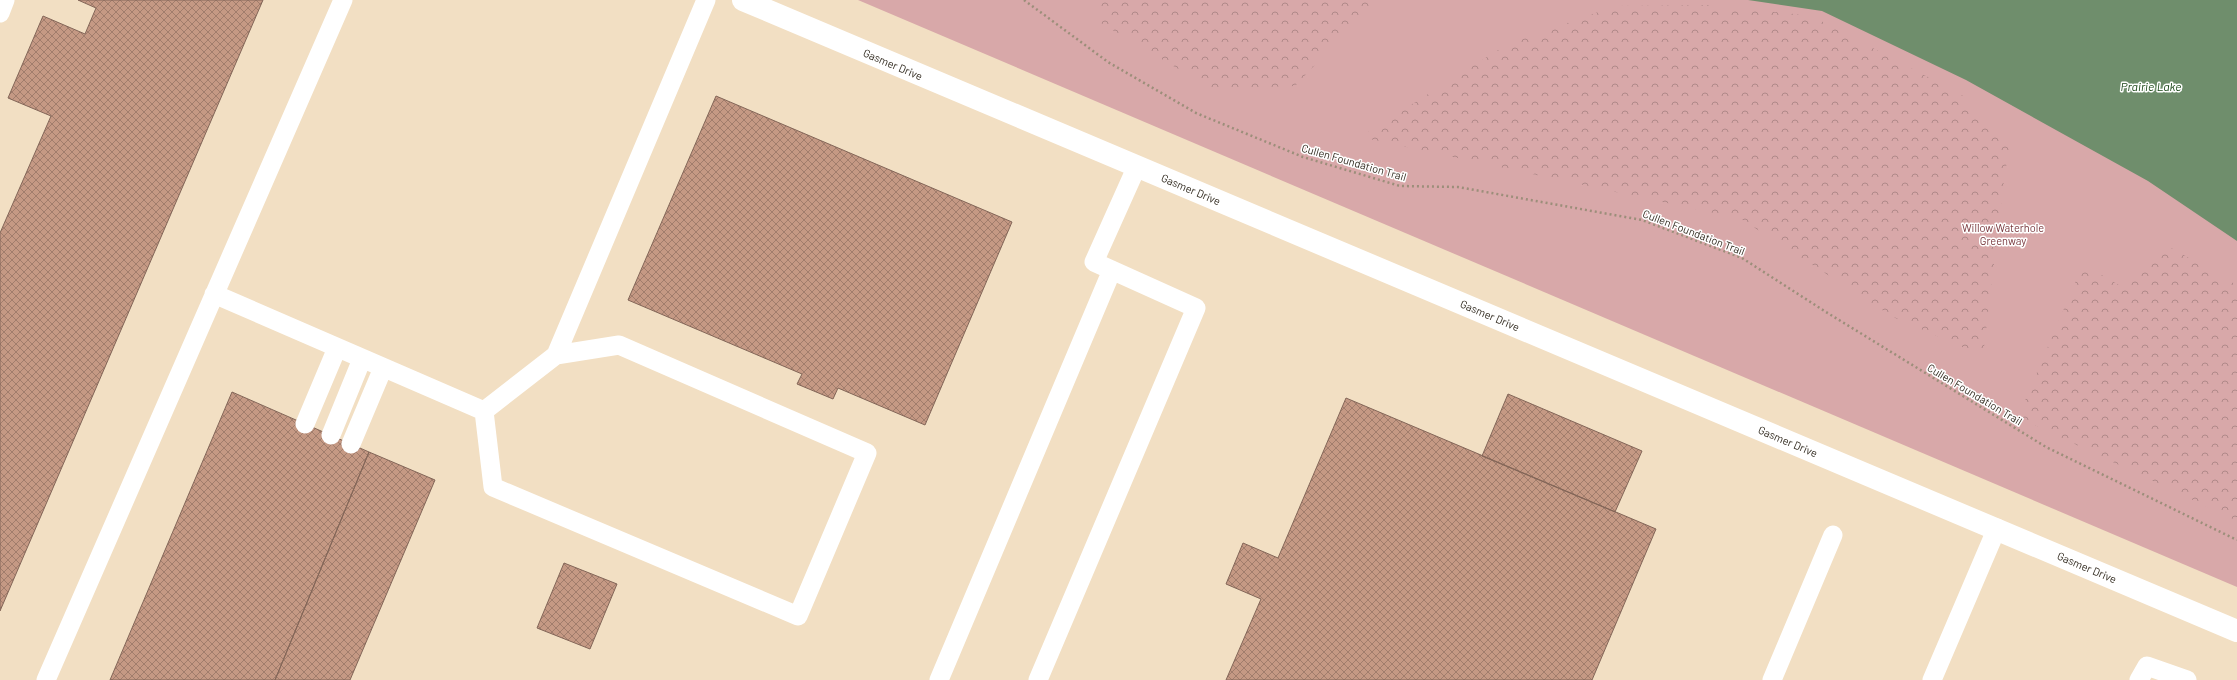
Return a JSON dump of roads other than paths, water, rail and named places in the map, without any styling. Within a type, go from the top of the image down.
[{"type":"street","name":"Gasmer Drive","points":[[743,0],[2237,631]]},
{"type":"lane","points":[[0,13],[5,0]]},
{"type":"lane","points":[[46,680],[342,0]]},
{"type":"lane","points":[[556,355],[706,0]]},
{"type":"lane","points":[[1038,680],[1196,308],[1094,262],[1137,166]]},
{"type":"lane","points":[[939,680],[1112,270]]},
{"type":"lane","points":[[214,294],[484,411]]},
{"type":"lane","points":[[619,345],[867,453],[798,616],[492,488],[484,411],[556,355],[619,345]]},
{"type":"lane","points":[[305,424],[337,348]]},
{"type":"lane","points":[[331,435],[362,359]]},
{"type":"lane","points":[[351,444],[383,368]]},
{"type":"lane","points":[[1932,680],[1996,528]]},
{"type":"lane","points":[[1772,680],[1833,535]]},
{"type":"lane","points":[[2139,680],[2147,666],[2187,680]]},
{"type":"water","name":"Prairie Lake","points":[[1748,0],[2237,0],[2237,241],[2148,181],[1966,80],[1822,11]]},
{"type":"park label","name":"Willow Waterhole Greenway","points":[[2003,233]]}]
